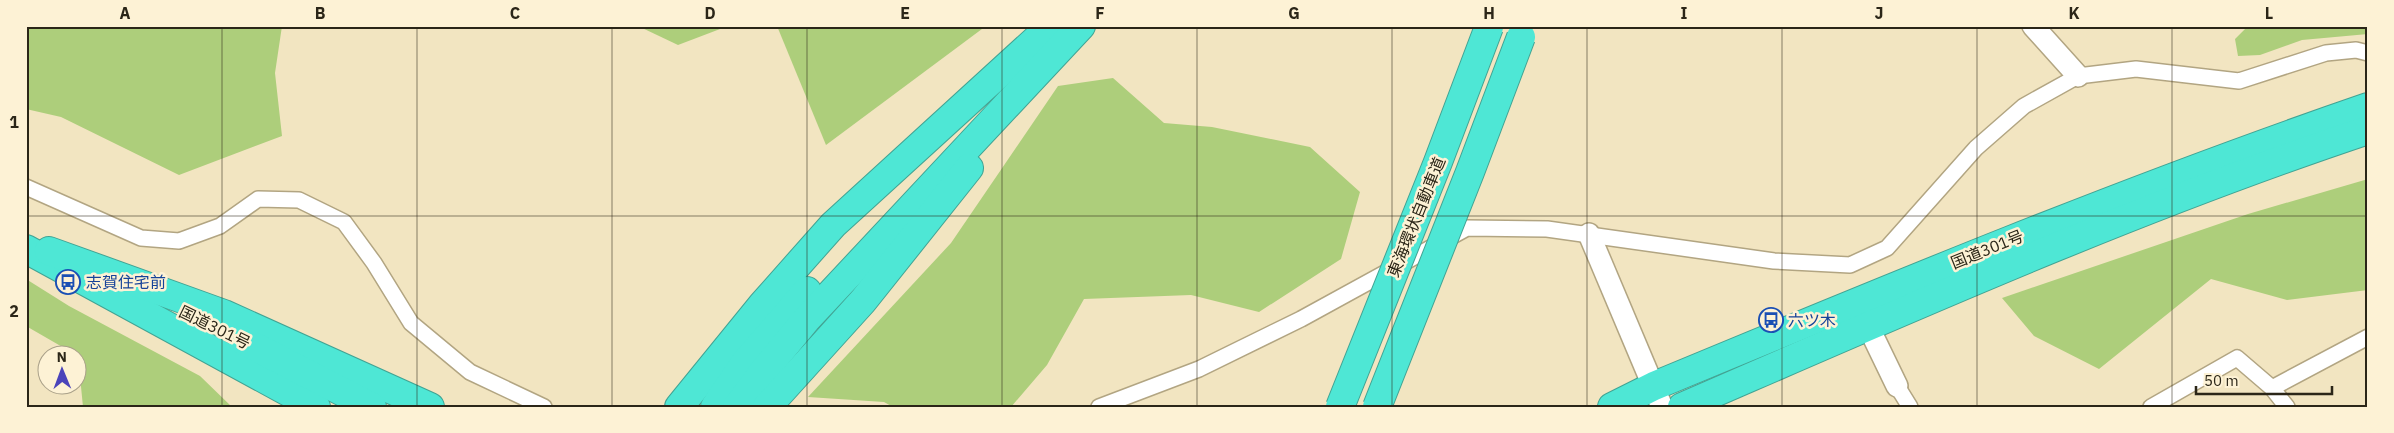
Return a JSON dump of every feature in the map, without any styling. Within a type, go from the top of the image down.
[{"type":"highway","points":[[679,407],[786,277],[833,224],[1053,26]]},
{"type":"highway","points":[[715,407],[745,363],[788,312],[1053,26]]},
{"type":"highway","points":[[738,407],[763,372],[806,320],[1081,26]]},
{"type":"highway","points":[[766,407],[896,262],[1081,26]]},
{"type":"highway","name":"東海環状自動車道","points":[[1340,407],[1489,27]]},
{"type":"highway","name":"東海環状自動車道","points":[[1377,407],[1449,227],[1523,32]]},
{"type":"highway","name":"国道301号","points":[[1612,407],[1658,396],[2039,228],[2257,145],[2368,107]]},
{"type":"highway","name":"国道301号","points":[[1682,407],[2035,255],[2368,130]]},
{"type":"highway","points":[[34,248],[224,314],[430,407]]},
{"type":"highway","name":"国道301号","points":[[34,248],[316,407]]},
{"type":"highway","name":"国道301号","points":[[34,248],[137,289],[372,407]]},
{"type":"street","points":[[2033,26],[2078,76]]},
{"type":"street","points":[[1099,407],[1199,370],[1301,320],[1467,228],[1547,229],[1774,260],[1850,265],[1887,248],[1976,148],[2024,106],[2078,76],[2136,69],[2239,81],[2326,54],[2356,50],[2368,52]]},
{"type":"street","points":[[26,187],[141,238],[179,241],[220,226],[258,199],[299,200],[344,222],[374,263],[412,323],[470,372],[544,407]]},
{"type":"street","points":[[1589,234],[1658,396]]},
{"type":"street","points":[[1868,326],[1910,407]]},
{"type":"street","points":[[2272,388],[2368,337]]},
{"type":"street","points":[[2151,407],[2237,358],[2272,388],[2287,407]]},
{"type":"green space","points":[[26,26],[282,26],[275,73],[282,136],[179,175],[61,117],[26,109]]},
{"type":"green space","points":[[638,26],[728,26],[678,45]]},
{"type":"green space","points":[[777,26],[986,26],[826,145]]},
{"type":"green space","points":[[2248,26],[2368,26],[2368,34],[2302,40],[2260,55],[2238,56],[2235,39]]},
{"type":"green space","points":[[1113,78],[1164,123],[1212,127],[1310,147],[1360,192],[1341,259],[1259,312],[1191,295],[1084,299],[1047,365],[1011,407],[893,407],[884,402],[808,397],[951,243],[1058,86]]},
{"type":"green space","points":[[2368,179],[2368,290],[2287,300],[2211,279],[2099,369],[2034,336],[2002,298],[2248,214]]},
{"type":"green space","points":[[26,279],[69,306],[200,376],[232,407],[83,407],[82,396],[88,396],[88,346],[61,346],[26,326]]},
{"type":"place","name":"志賀住宅前","points":[[68,282]]},
{"type":"place","name":"六ツ木","points":[[1771,320]]}]
